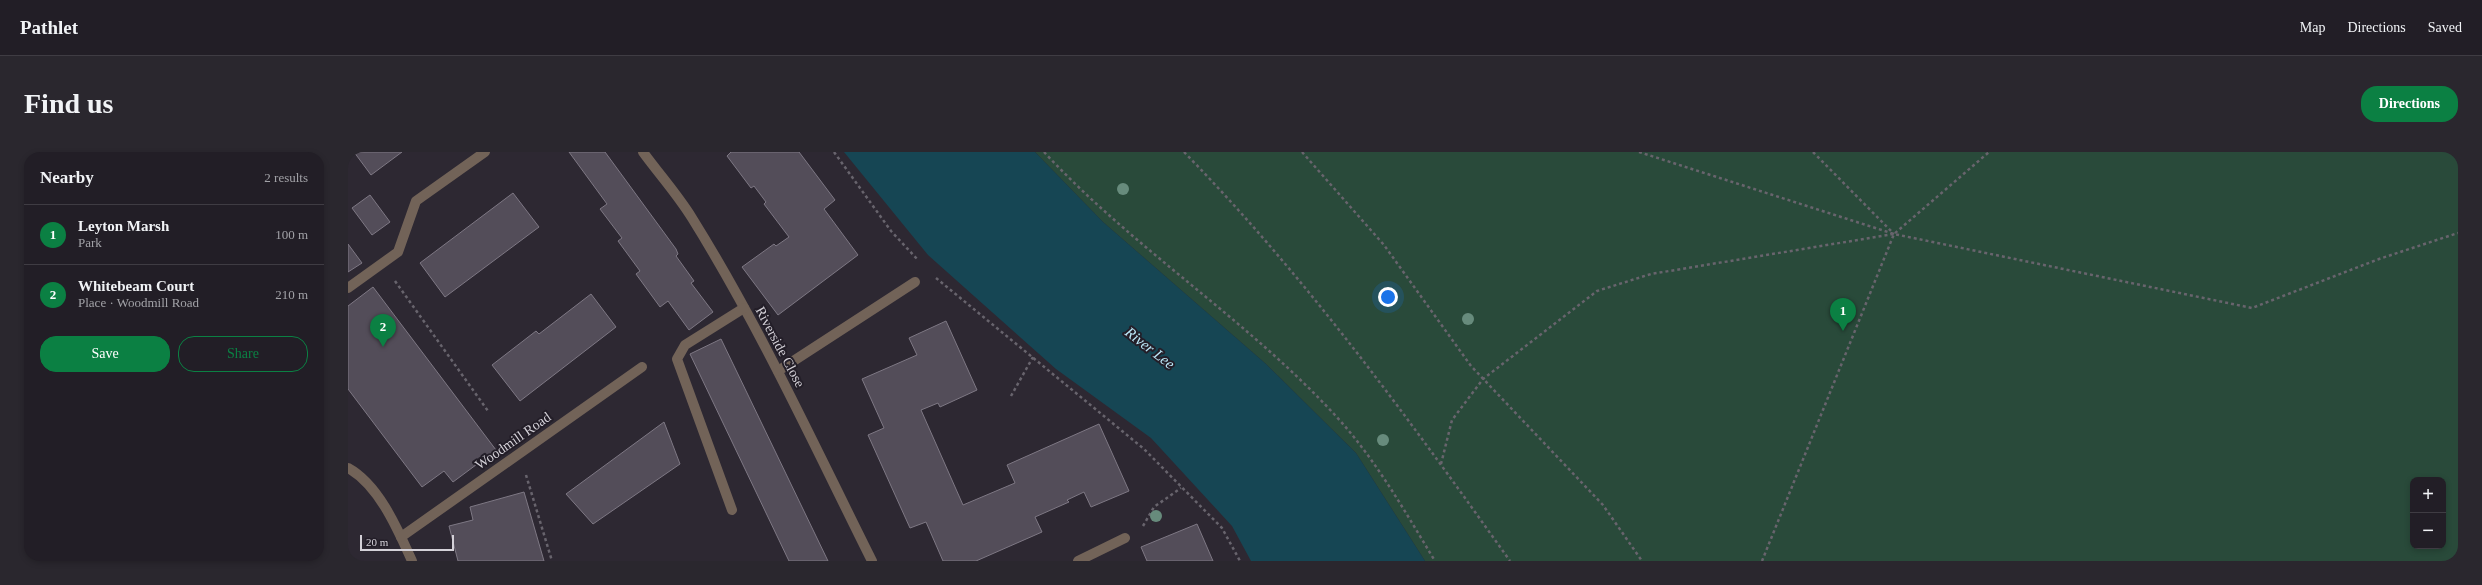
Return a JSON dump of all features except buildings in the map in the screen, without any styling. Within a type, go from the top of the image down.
[{"type":"street","points":[[348,288],[398,252],[416,201],[485,152]]},
{"type":"street","name":"Riverside Close","points":[[648,154],[691,216],[744,308],[778,371],[872,561]]},
{"type":"street","points":[[778,371],[915,282]]},
{"type":"street","points":[[732,510],[677,359],[684,345],[744,308]]},
{"type":"street","name":"Woodmill Road","points":[[401,537],[642,367]]},
{"type":"street","points":[[348,468],[356,472],[373,492],[395,523],[412,561]]},
{"type":"street","points":[[1078,561],[1125,538]]},
{"type":"path","points":[[834,152],[891,231],[923,266]]},
{"type":"path","points":[[1044,152],[1121,228],[1264,347],[1334,413],[1370,456],[1435,561]]},
{"type":"path","points":[[1184,152],[1276,253],[1374,374],[1510,561]]},
{"type":"path","points":[[1302,152],[1384,245],[1453,342],[1483,379],[1603,505],[1642,561]]},
{"type":"path","points":[[1640,152],[1894,234],[2252,308],[2379,259],[2458,233]]},
{"type":"path","points":[[1813,152],[1894,234]]},
{"type":"path","points":[[1762,561],[1894,234],[1989,152]]},
{"type":"path","points":[[1440,464],[1452,420],[1483,379],[1597,290],[1651,274],[1894,234]]},
{"type":"path","points":[[382,263],[488,411]]},
{"type":"path","points":[[935,277],[1144,449],[1222,528],[1240,561]]},
{"type":"path","points":[[1011,396],[1033,357]]},
{"type":"path","points":[[519,454],[552,561]]},
{"type":"path","points":[[1125,538],[1141,529],[1154,507],[1181,487]]},
{"type":"green space","points":[[1035,152],[2458,152],[2458,561],[1425,561],[1356,453],[1266,364],[1103,222]]},
{"type":"water","name":"River Lee","points":[[844,152],[1035,152],[1103,222],[1266,364],[1356,453],[1425,561],[1251,561],[1232,526],[1151,438],[1056,369],[928,255]]},
{"type":"place","name":"Leyton Marsh","points":[[1843,331]]},
{"type":"place","name":"Whitebeam Court","points":[[383,347]]}]
